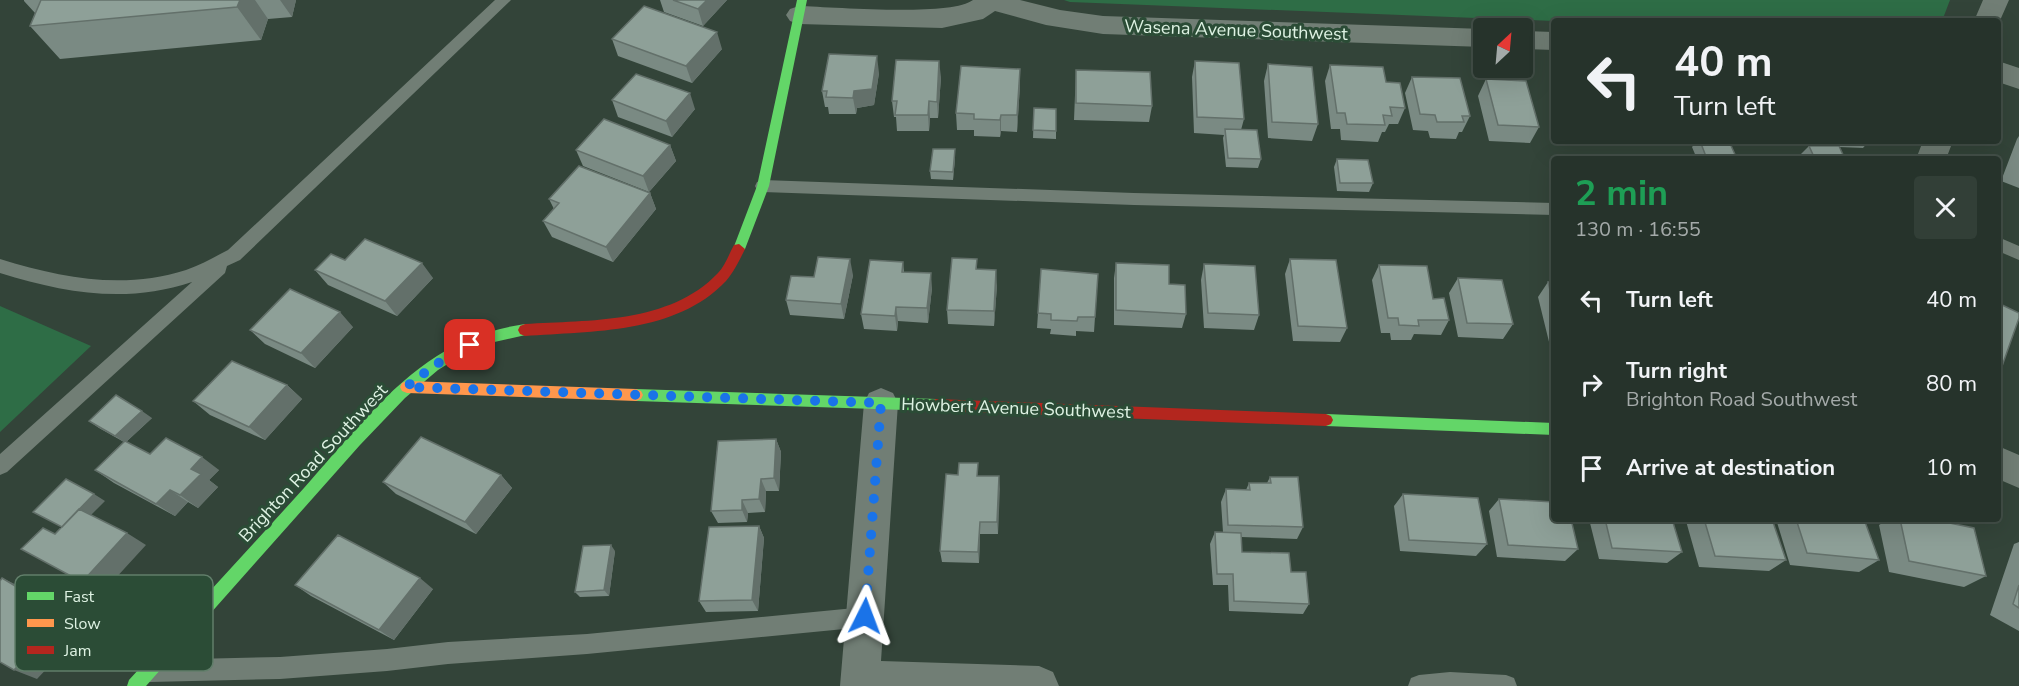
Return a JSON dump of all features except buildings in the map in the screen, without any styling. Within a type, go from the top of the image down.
[{"type":"street","name":"Wasena Avenue Southwest","points":[[800,8],[942,19],[974,13],[991,0],[1029,13],[1069,22],[1103,25],[1473,38]]},
{"type":"street","points":[[1989,18],[1996,0]]},
{"type":"street","name":"Brighton Road Southwest","points":[[213,599],[406,387],[444,360],[470,345],[500,334],[522,330],[641,320],[672,311],[699,297],[721,278],[736,256],[763,186],[800,8]]},
{"type":"street","points":[[1533,40],[1551,41]]},
{"type":"street","points":[[2001,72],[2019,79]]},
{"type":"street","name":"Howbert Avenue Southwest","points":[[406,387],[1551,429]]},
{"type":"street","points":[[881,403],[861,683],[1039,686]]},
{"type":"street","points":[[2001,463],[2019,472]]},
{"type":"lane","points":[[0,466],[234,255],[504,0]]},
{"type":"lane","points":[[763,186],[1134,199],[1551,209]]},
{"type":"lane","points":[[2001,245],[2019,253]]},
{"type":"lane","points":[[0,266],[86,288],[114,290],[151,286],[180,278],[234,255]]},
{"type":"lane","points":[[142,678],[598,643],[865,616]]},
{"type":"lane","points":[[1419,686],[1450,683],[1506,686]]},
{"type":"green space","points":[[1064,0],[1950,0],[1943,18],[1551,18],[1551,21],[1533,20],[1533,18],[1478,18]]},
{"type":"green space","points":[[0,306],[91,346],[0,432]]},
{"type":"traffic: fast","points":[[739,249],[763,186],[802,0]]},
{"type":"traffic: fast","points":[[213,599],[355,441],[416,379],[454,353],[477,342],[525,330]]},
{"type":"traffic: fast","points":[[636,395],[936,405]]},
{"type":"traffic: fast","points":[[1326,420],[1551,429]]},
{"type":"traffic: fast","points":[[135,686],[148,671]]},
{"type":"traffic: slow","points":[[407,387],[636,395]]},
{"type":"traffic: jam","points":[[525,330],[615,323],[647,318],[676,309],[702,295],[724,275],[739,249]]},
{"type":"traffic: jam","points":[[936,405],[1326,420]]},
{"type":"route","points":[[470,345],[435,365],[406,387],[881,403],[865,616]]}]
